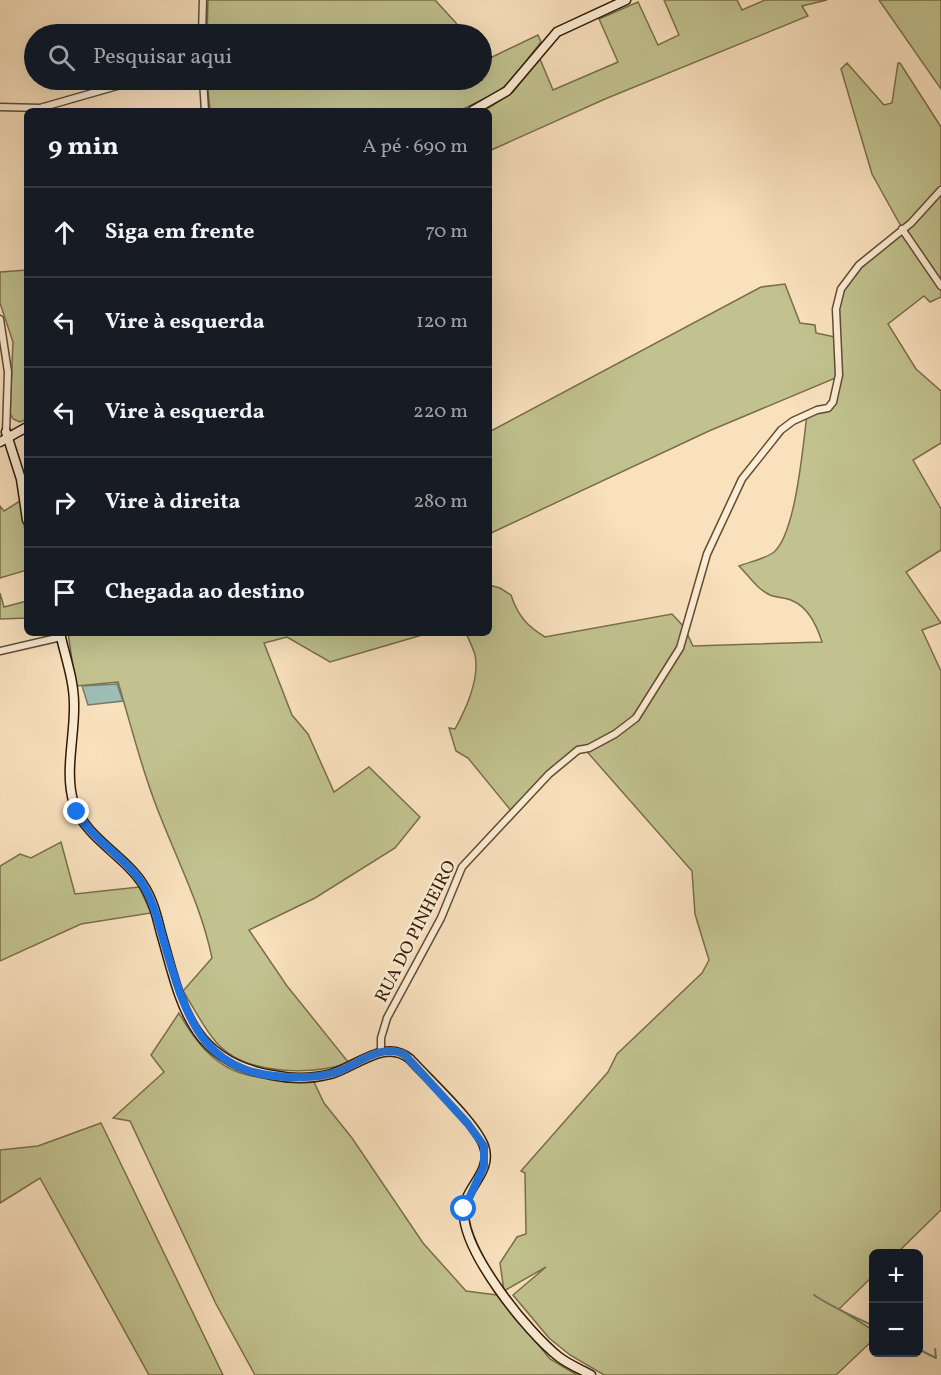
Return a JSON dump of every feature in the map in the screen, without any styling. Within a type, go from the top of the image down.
[{"type":"street","points":[[202,24],[203,0]]},
{"type":"street","points":[[477,108],[507,91],[557,32],[626,0]]},
{"type":"street","points":[[0,107],[40,108],[103,90]]},
{"type":"street","points":[[204,90],[205,108]]},
{"type":"street","name":"RUA DO PINHEIRO","points":[[381,1052],[381,1038],[387,1018],[441,918],[462,867],[549,774],[578,750],[589,748],[615,734],[636,718],[680,648],[695,588],[707,554],[741,479],[781,430],[800,417],[828,408],[833,402],[839,375],[836,309],[841,289],[859,266],[902,229],[941,190]]},
{"type":"street","points":[[902,229],[941,286]]},
{"type":"street","points":[[0,319],[8,372],[3,437],[24,478]]},
{"type":"street","points":[[3,437],[24,426]]},
{"type":"street","points":[[0,651],[57,636]]},
{"type":"street","points":[[61,636],[74,703],[70,781],[74,804],[89,829],[133,872],[147,891],[179,995],[202,1038],[219,1056],[231,1064],[284,1077],[330,1074],[381,1052],[394,1051],[410,1059],[479,1137],[485,1152],[484,1166],[464,1209],[467,1231],[480,1261],[504,1297],[550,1349],[591,1375]]},
{"type":"green space","points":[[208,0],[435,0],[457,24],[207,24]]},
{"type":"green space","points":[[664,0],[737,0],[742,10],[765,0],[827,0],[802,6],[808,16],[605,99],[492,150],[492,108],[489,108],[513,92],[540,59],[553,90],[618,62],[599,19],[638,2],[658,45],[679,35]]},
{"type":"green space","points":[[879,0],[941,0],[941,89]]},
{"type":"green space","points":[[538,35],[541,42],[510,82],[496,93],[465,108],[210,108],[208,90],[492,90],[492,57]]},
{"type":"green space","points":[[847,63],[884,105],[892,103],[898,63],[900,63],[941,127],[941,297],[930,302],[924,296],[888,324],[916,369],[941,391],[941,443],[913,460],[941,509],[941,550],[906,572],[941,623],[922,630],[941,671],[941,1210],[901,1249],[869,1249],[869,1280],[839,1309],[869,1328],[869,1344],[836,1375],[604,1375],[570,1355],[549,1338],[513,1295],[546,1267],[504,1291],[500,1263],[517,1237],[526,1234],[525,1173],[521,1171],[608,1072],[617,1054],[702,973],[709,960],[695,914],[692,871],[582,746],[513,813],[468,758],[456,751],[449,728],[455,729],[459,721],[471,694],[476,674],[475,655],[467,636],[492,636],[492,586],[511,595],[524,620],[545,637],[672,614],[684,627],[693,646],[822,642],[815,624],[804,608],[790,600],[765,592],[739,566],[774,552],[782,542],[797,488],[807,414],[828,408],[840,376],[709,431],[492,533],[492,430],[761,287],[785,284],[800,323],[815,325],[816,333],[835,337],[838,298],[859,267],[903,230],[872,174],[841,69]]},
{"type":"green space","points":[[24,270],[24,420],[20,422],[13,419],[10,413],[13,342],[0,303],[0,272]]},
{"type":"green space","points":[[20,501],[24,524],[24,571],[0,578],[0,506],[4,511]]},
{"type":"green space","points":[[0,593],[4,607],[24,602],[24,618],[0,619]]},
{"type":"green space","points":[[68,636],[419,636],[330,662],[287,637],[264,643],[292,715],[308,734],[334,792],[369,767],[420,817],[395,848],[315,898],[249,930],[287,986],[349,1063],[316,1070],[279,1070],[244,1061],[228,1053],[216,1042],[183,991],[212,958],[208,940],[197,906],[150,789],[118,682],[76,686]]},
{"type":"green space","points":[[61,842],[75,894],[139,887],[151,913],[81,924],[0,961],[0,866],[20,854],[31,858]]},
{"type":"green space","points":[[179,1013],[206,1051],[219,1062],[234,1070],[268,1079],[314,1082],[324,1103],[352,1138],[423,1243],[466,1291],[497,1295],[550,1359],[577,1375],[255,1375],[216,1304],[130,1121],[113,1118],[164,1072],[151,1055]]},
{"type":"green space","points":[[101,1123],[223,1375],[149,1375],[40,1178],[0,1203],[0,1150],[38,1146]]},
{"type":"water","points":[[117,684],[123,701],[88,705],[82,686]]},
{"type":"waterway","points":[[814,1295],[869,1324]]},
{"type":"waterway","points":[[923,1352],[936,1358],[935,1349]]},
{"type":"route","points":[[77,812],[89,829],[133,872],[147,891],[154,906],[179,995],[194,1026],[207,1044],[226,1061],[272,1076],[322,1076],[381,1052],[394,1051],[405,1055],[468,1124],[484,1146],[484,1166],[467,1197],[464,1209]]}]
